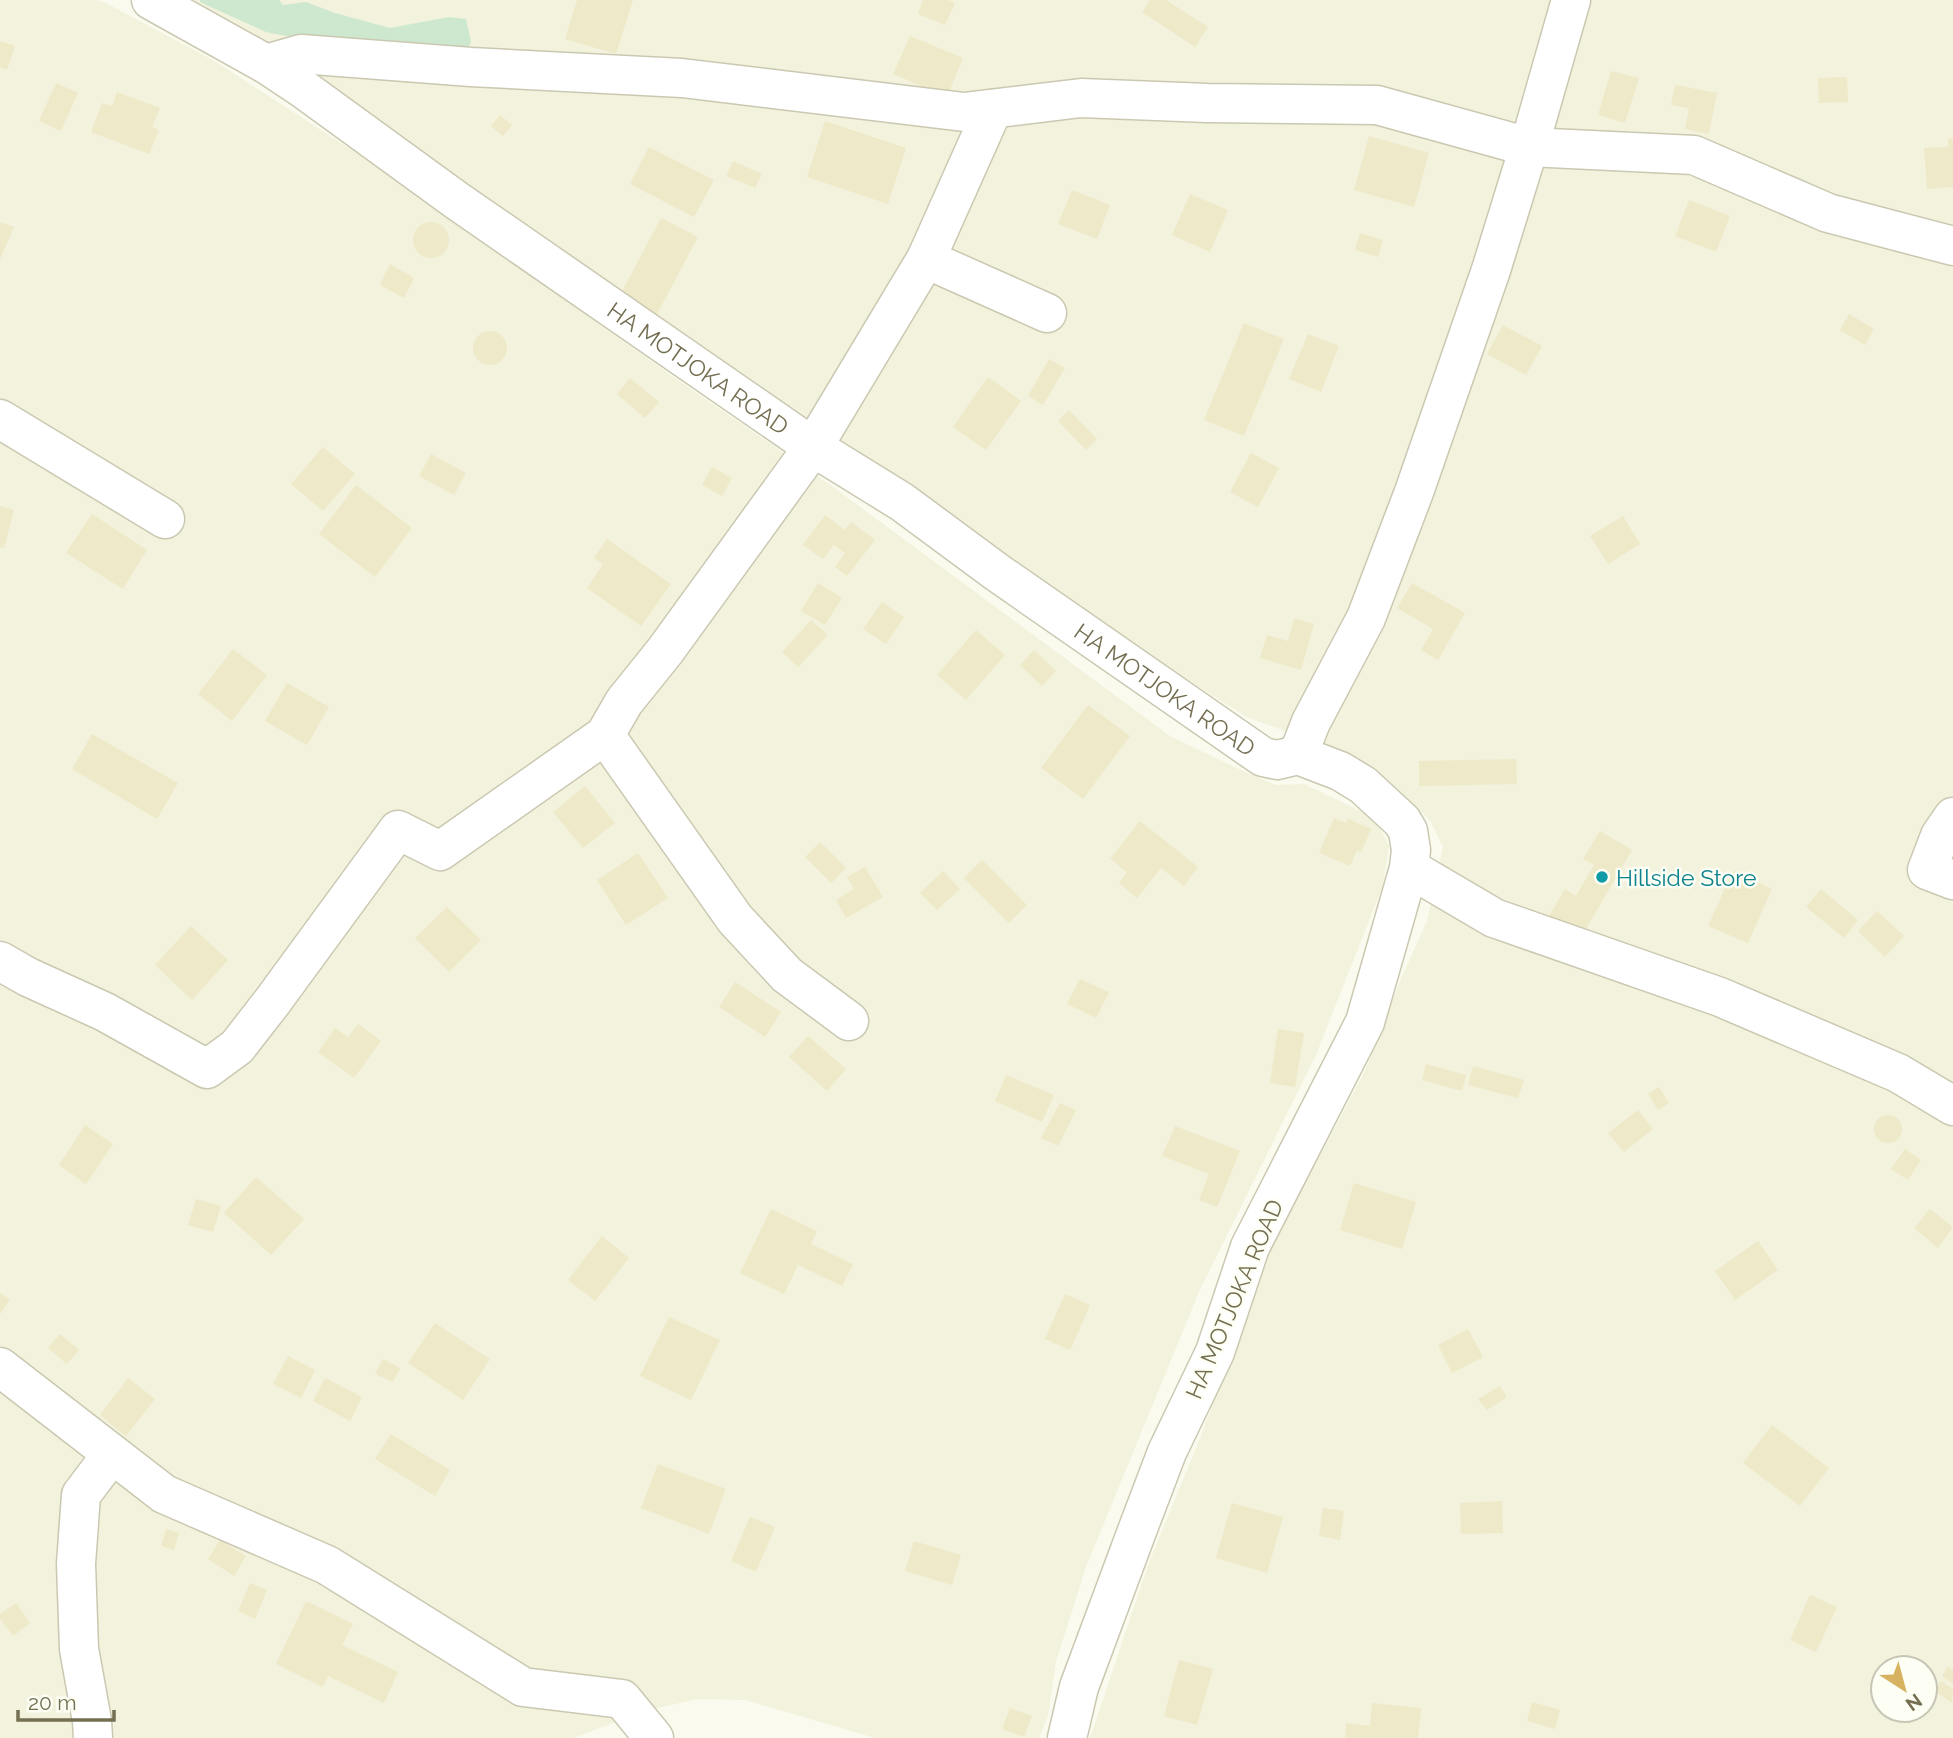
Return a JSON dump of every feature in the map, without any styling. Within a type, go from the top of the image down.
[{"type":"street","name":"HA MOTJOKA ROAD","points":[[151,0],[266,64],[302,88],[456,200],[813,447],[902,502],[1044,605],[1263,757],[1277,760],[1298,755],[1340,771],[1363,785],[1402,821],[1408,831],[1411,850],[1409,868],[1365,1022],[1250,1247],[1215,1352],[1167,1452],[1137,1531],[1079,1687],[1067,1738]]},
{"type":"street","points":[[1298,755],[1311,722],[1366,618],[1409,505],[1491,270],[1571,0]]},
{"type":"street","points":[[266,64],[301,54],[471,67],[682,78],[964,112],[1082,98],[1377,106],[1529,147],[1694,155],[1828,214],[1953,246]]},
{"type":"street","points":[[0,961],[28,977],[106,1012],[207,1069],[237,1047],[398,830],[440,851],[605,735],[624,702],[665,651],[813,447],[926,259],[993,109]]},
{"type":"street","points":[[926,259],[1047,313]]},
{"type":"street","points":[[0,419],[165,519]]},
{"type":"street","points":[[605,735],[735,919],[787,975],[849,1021]]},
{"type":"street","points":[[1953,817],[1940,836],[1927,870],[1953,880]]},
{"type":"street","points":[[1409,868],[1494,918],[1720,997],[1898,1073],[1953,1106]]},
{"type":"street","points":[[0,1367],[164,1494],[327,1565],[523,1687],[622,1699],[654,1738]]},
{"type":"street","points":[[93,1738],[79,1649],[75,1564],[81,1496],[112,1454]]},
{"type":"shaded area","points":[[0,0],[97,0],[213,60],[367,160],[836,489],[1170,736],[1276,785],[1304,784],[1375,818],[1389,846],[1382,888],[1316,1055],[1199,1292],[1086,1567],[1056,1662],[1048,1716],[1039,1738],[875,1738],[745,1700],[697,1699],[641,1712],[574,1738],[0,1738]]},
{"type":"shaded area","points":[[181,0],[1953,0],[1953,1738],[1090,1738],[1148,1565],[1200,1438],[1280,1223],[1321,1154],[1365,1071],[1427,921],[1443,847],[1430,820],[1347,754],[1247,717],[1135,647],[941,507],[775,401]]},
{"type":"shaded area","points":[[200,0],[279,0],[283,5],[306,2],[390,28],[449,17],[466,19],[471,42],[466,53],[372,53],[266,32]]},
{"type":"building","points":[[577,0],[633,0],[616,54],[565,39]]},
{"type":"building","points":[[923,0],[948,0],[955,3],[945,25],[918,14]]},
{"type":"building","points":[[1150,0],[1166,0],[1208,27],[1195,47],[1142,12]]},
{"type":"building","points":[[910,36],[963,58],[947,97],[893,74]]},
{"type":"building","points":[[0,41],[15,46],[7,70],[0,67]]},
{"type":"building","points":[[1611,71],[1639,78],[1625,123],[1598,115]]},
{"type":"building","points":[[1847,77],[1848,102],[1819,103],[1818,78]]},
{"type":"building","points":[[56,83],[78,93],[61,131],[39,121]]},
{"type":"building","points":[[1675,85],[1717,93],[1709,134],[1685,129],[1689,108],[1671,105]]},
{"type":"building","points":[[117,92],[160,108],[152,127],[159,130],[149,154],[91,132],[102,103],[112,106]]},
{"type":"building","points":[[500,115],[512,125],[503,136],[491,126]]},
{"type":"building","points":[[825,121],[906,148],[888,204],[807,177]]},
{"type":"building","points":[[1369,136],[1429,153],[1414,207],[1354,190]]},
{"type":"building","points":[[1953,138],[1953,187],[1927,189],[1924,148],[1948,147],[1948,139]]},
{"type":"building","points":[[649,147],[714,180],[694,217],[630,184]]},
{"type":"building","points":[[733,161],[762,174],[755,188],[726,176]]},
{"type":"building","points":[[1072,190],[1110,205],[1097,239],[1058,224]]},
{"type":"building","points":[[1190,194],[1228,210],[1210,252],[1172,235]]},
{"type":"building","points":[[1689,200],[1730,216],[1716,252],[1675,236]]},
{"type":"building","points":[[661,218],[698,237],[656,316],[619,297]]},
{"type":"building","points":[[0,222],[14,227],[0,259]]},
{"type":"building","points":[[431,222],[444,227],[449,240],[444,253],[431,258],[418,253],[413,240],[418,227]]},
{"type":"building","points":[[1360,233],[1383,240],[1378,257],[1355,250]]},
{"type":"building","points":[[390,264],[414,278],[404,298],[380,285]]},
{"type":"building","points":[[1849,314],[1874,329],[1865,345],[1840,330]]},
{"type":"building","points":[[1244,323],[1284,339],[1244,436],[1204,420]]},
{"type":"building","points":[[1503,325],[1542,346],[1526,375],[1487,354]]},
{"type":"building","points":[[490,331],[502,336],[507,348],[502,360],[490,365],[478,360],[473,348],[478,336]]},
{"type":"building","points":[[1308,334],[1339,346],[1321,392],[1289,379]]},
{"type":"building","points":[[1049,359],[1065,368],[1043,405],[1028,396]]},
{"type":"building","points":[[988,377],[1021,401],[986,450],[953,427]]},
{"type":"building","points":[[630,378],[659,402],[645,418],[617,394]]},
{"type":"building","points":[[1069,410],[1097,439],[1086,450],[1058,421]]},
{"type":"building","points":[[323,447],[355,474],[323,511],[291,484]]},
{"type":"building","points":[[1251,453],[1279,468],[1258,507],[1230,492]]},
{"type":"building","points":[[431,454],[466,473],[454,495],[419,476]]},
{"type":"building","points":[[712,467],[732,478],[722,496],[702,485]]},
{"type":"building","points":[[356,485],[412,528],[375,577],[319,534]]},
{"type":"building","points":[[0,506],[14,510],[4,548],[0,547]]},
{"type":"building","points":[[92,514],[147,550],[123,589],[66,553]]},
{"type":"building","points":[[825,515],[845,530],[851,522],[875,540],[847,576],[835,567],[845,553],[834,545],[823,559],[803,545]]},
{"type":"building","points":[[1623,516],[1640,544],[1608,564],[1590,536]]},
{"type":"building","points":[[607,539],[671,584],[641,626],[587,588],[603,564],[594,558]]},
{"type":"building","points":[[818,583],[842,598],[825,625],[801,611]]},
{"type":"building","points":[[1412,583],[1465,613],[1438,660],[1421,650],[1433,629],[1397,608]]},
{"type":"building","points":[[882,602],[904,617],[886,644],[863,629]]},
{"type":"building","points":[[1294,618],[1314,624],[1301,670],[1260,658],[1267,635],[1288,641]]},
{"type":"building","points":[[811,620],[828,635],[798,667],[782,652]]},
{"type":"building","points":[[976,630],[1005,655],[966,700],[937,675]]},
{"type":"building","points":[[233,649],[267,675],[232,721],[198,694]]},
{"type":"building","points":[[1034,650],[1056,671],[1042,686],[1020,665]]},
{"type":"building","points":[[287,683],[329,707],[307,745],[265,721]]},
{"type":"building","points":[[1088,705],[1130,736],[1083,799],[1041,768]]},
{"type":"building","points":[[92,734],[178,783],[157,819],[72,769]]},
{"type":"building","points":[[1516,759],[1517,784],[1419,786],[1419,761]]},
{"type":"building","points":[[585,786],[615,823],[583,848],[553,812]]},
{"type":"building","points":[[1334,818],[1346,823],[1348,819],[1371,829],[1361,852],[1357,850],[1350,866],[1319,853]]},
{"type":"building","points":[[1140,821],[1198,867],[1184,886],[1161,868],[1137,898],[1119,883],[1127,872],[1110,859]]},
{"type":"building","name":"Hillside Store","points":[[1600,831],[1632,850],[1580,939],[1547,919],[1565,889],[1576,896],[1594,865],[1583,859]]},
{"type":"building","points":[[820,842],[846,868],[831,883],[805,857]]},
{"type":"building","points":[[638,853],[668,898],[626,925],[597,880]]},
{"type":"building","points":[[982,860],[1027,905],[1009,923],[964,878]]},
{"type":"building","points":[[865,867],[883,897],[846,918],[836,900],[854,889],[847,877]]},
{"type":"building","points":[[943,871],[960,889],[937,910],[920,893]]},
{"type":"building","points":[[1733,871],[1772,889],[1748,943],[1708,926]]},
{"type":"building","points":[[1821,889],[1858,920],[1844,938],[1806,907]]},
{"type":"building","points":[[447,907],[481,940],[449,972],[415,938]]},
{"type":"building","points":[[1877,911],[1904,936],[1885,957],[1858,931]]},
{"type":"building","points":[[191,926],[228,960],[192,1000],[155,965]]},
{"type":"building","points":[[1080,979],[1109,992],[1096,1018],[1067,1004]]},
{"type":"building","points":[[735,982],[781,1012],[765,1037],[719,1007]]},
{"type":"building","points":[[358,1024],[381,1041],[354,1078],[318,1052],[335,1028],[348,1037]]},
{"type":"building","points":[[1278,1029],[1304,1033],[1295,1087],[1270,1083]]},
{"type":"building","points":[[808,1036],[846,1069],[827,1091],[789,1057]]},
{"type":"building","points":[[1426,1064],[1466,1075],[1462,1091],[1422,1080]]},
{"type":"building","points":[[1473,1066],[1524,1080],[1518,1098],[1468,1085]]},
{"type":"building","points":[[1006,1075],[1054,1095],[1042,1122],[995,1101]]},
{"type":"building","points":[[1659,1087],[1669,1103],[1658,1110],[1648,1094]]},
{"type":"building","points":[[1060,1103],[1076,1110],[1058,1146],[1041,1138]]},
{"type":"building","points":[[1638,1110],[1653,1129],[1624,1152],[1608,1133]]},
{"type":"building","points":[[1888,1115],[1898,1119],[1902,1129],[1898,1139],[1888,1143],[1878,1139],[1874,1129],[1878,1119]]},
{"type":"building","points":[[85,1125],[113,1144],[86,1184],[59,1165]]},
{"type":"building","points":[[1175,1126],[1240,1151],[1217,1207],[1199,1200],[1209,1174],[1162,1156]]},
{"type":"building","points":[[1905,1149],[1921,1160],[1908,1180],[1891,1169]]},
{"type":"building","points":[[256,1177],[304,1219],[271,1255],[224,1213]]},
{"type":"building","points":[[1354,1183],[1416,1202],[1402,1249],[1340,1230]]},
{"type":"building","points":[[196,1199],[221,1206],[213,1232],[188,1225]]},
{"type":"building","points":[[771,1209],[817,1231],[811,1244],[853,1264],[842,1286],[798,1265],[784,1294],[740,1273]]},
{"type":"building","points":[[1930,1209],[1953,1227],[1938,1248],[1914,1228]]},
{"type":"building","points":[[602,1236],[629,1258],[595,1301],[568,1280]]},
{"type":"building","points":[[1758,1241],[1778,1270],[1735,1300],[1715,1271]]},
{"type":"building","points":[[0,1293],[10,1300],[0,1314]]},
{"type":"building","points":[[1065,1294],[1090,1305],[1070,1350],[1045,1339]]},
{"type":"building","points":[[669,1317],[720,1340],[691,1400],[640,1376]]},
{"type":"building","points":[[435,1323],[490,1359],[463,1400],[408,1363]]},
{"type":"building","points":[[1468,1329],[1483,1357],[1452,1373],[1438,1345]]},
{"type":"building","points":[[60,1334],[79,1350],[67,1364],[48,1348]]},
{"type":"building","points":[[288,1356],[315,1370],[301,1398],[273,1384]]},
{"type":"building","points":[[383,1359],[400,1368],[393,1382],[375,1374]]},
{"type":"building","points":[[128,1378],[155,1399],[126,1436],[100,1415]]},
{"type":"building","points":[[325,1378],[362,1397],[350,1421],[313,1401]]},
{"type":"building","points":[[1500,1386],[1507,1397],[1487,1410],[1478,1399]]},
{"type":"building","points":[[1772,1425],[1829,1468],[1800,1506],[1743,1463]]},
{"type":"building","points":[[391,1434],[450,1470],[435,1496],[375,1459]]},
{"type":"building","points":[[658,1464],[726,1489],[709,1534],[641,1508]]},
{"type":"building","points":[[1502,1501],[1503,1533],[1461,1534],[1460,1503]]},
{"type":"building","points":[[1232,1503],[1283,1517],[1267,1573],[1216,1558]]},
{"type":"building","points":[[1323,1508],[1344,1511],[1340,1540],[1319,1536]]},
{"type":"building","points":[[750,1517],[775,1527],[756,1572],[731,1561]]},
{"type":"building","points":[[166,1529],[179,1533],[174,1550],[161,1546]]},
{"type":"building","points":[[220,1540],[246,1556],[234,1576],[208,1559]]},
{"type":"building","points":[[914,1541],[961,1555],[952,1585],[905,1571]]},
{"type":"building","points":[[250,1583],[267,1590],[255,1619],[238,1611]]},
{"type":"building","points":[[1810,1595],[1837,1607],[1816,1652],[1790,1640]]},
{"type":"building","points":[[306,1601],[353,1624],[342,1645],[398,1672],[384,1703],[328,1676],[323,1687],[276,1664]]},
{"type":"building","points":[[16,1603],[30,1623],[13,1636],[0,1619],[0,1614]]},
{"type":"building","points":[[1179,1660],[1213,1669],[1197,1725],[1164,1716]]},
{"type":"building","points":[[1948,1667],[1953,1670],[1953,1684],[1942,1676]]},
{"type":"building","points":[[1941,1681],[1953,1689],[1952,1703],[1939,1694]]},
{"type":"building","points":[[1532,1702],[1560,1710],[1555,1729],[1527,1721]]},
{"type":"building","points":[[1372,1703],[1421,1708],[1418,1738],[1345,1738],[1346,1723],[1370,1726]]},
{"type":"building","points":[[1010,1708],[1032,1716],[1024,1737],[1002,1729]]},
{"type":"place","name":"Hillside Store","points":[[1602,877]]}]
